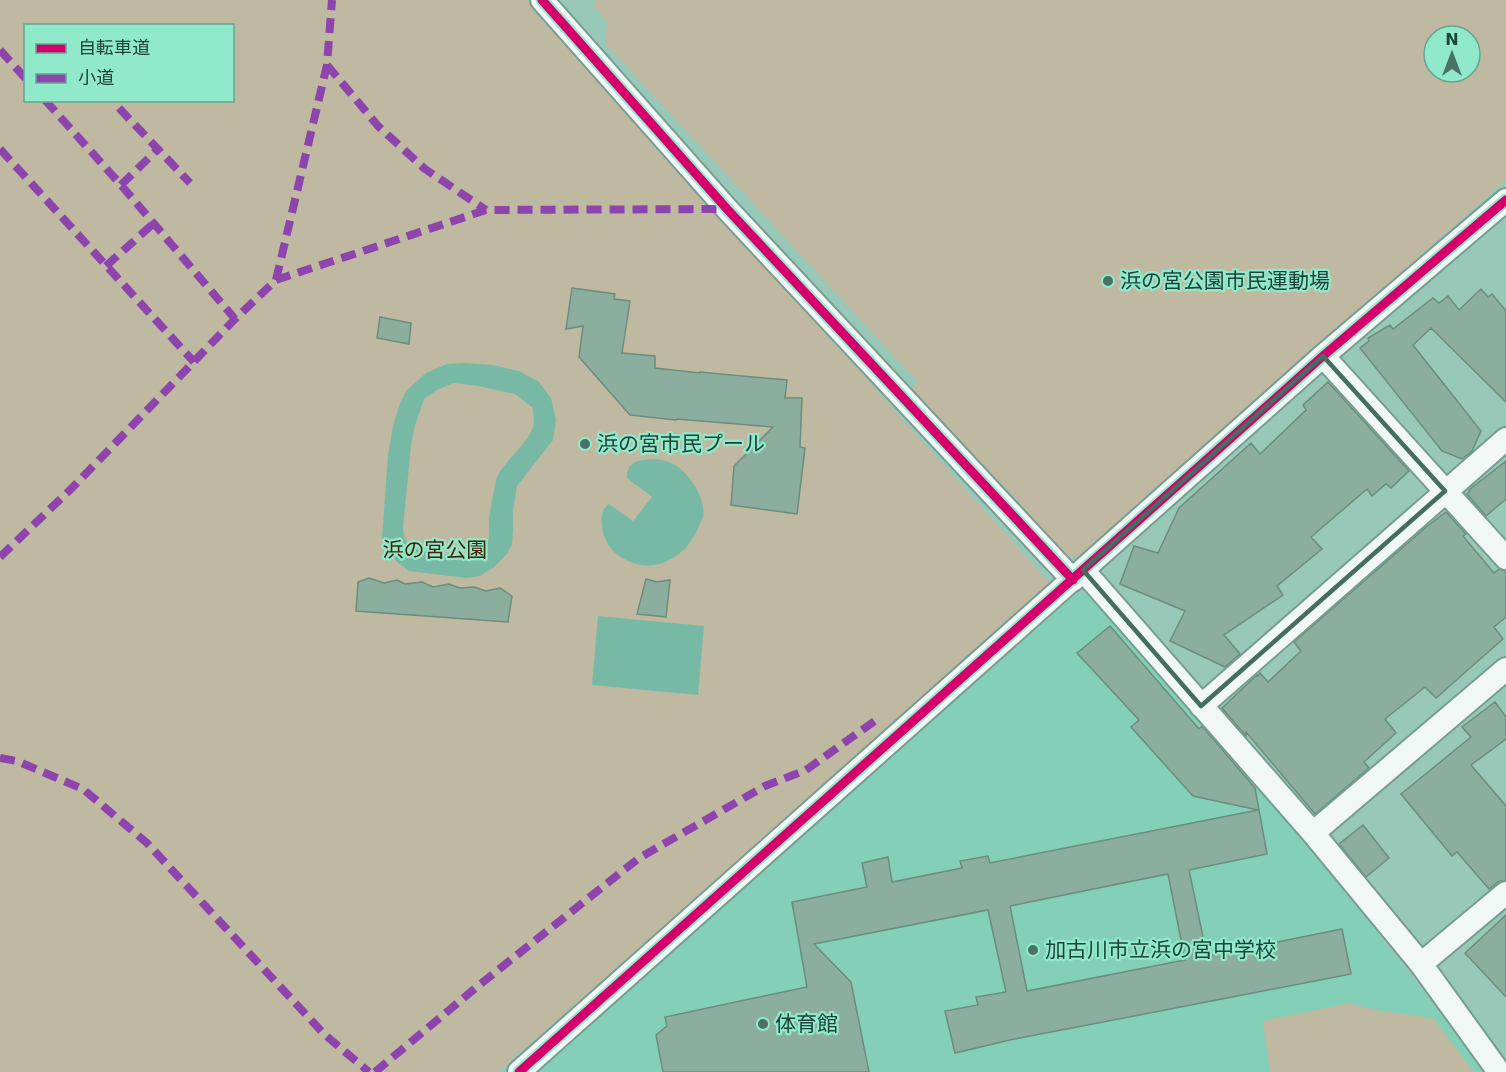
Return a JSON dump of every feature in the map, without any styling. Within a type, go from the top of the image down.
[{"type":"street","points":[[542,0],[727,209],[1201,706],[1313,833],[1421,964],[1499,1072]]},
{"type":"street","points":[[519,1072],[1323,356],[1506,200]]},
{"type":"street","points":[[1323,356],[1506,558]]},
{"type":"street","points":[[1201,706],[1506,439]]},
{"type":"street","points":[[1313,833],[1506,669]]},
{"type":"street","points":[[1421,964],[1506,893]]},
{"type":"highlighted area","points":[[1323,356],[1445,491],[1201,706],[1083,570]]},
{"type":"shaded area","points":[[447,364],[493,365],[519,371],[539,382],[551,398],[556,420],[553,440],[517,486],[513,510],[512,545],[493,568],[480,576],[466,578],[409,571],[397,562],[382,538],[388,455],[400,403],[407,390],[426,373]],"holes":[[[453,383],[515,394],[533,408],[532,430],[497,477],[489,519],[488,541],[480,554],[440,554],[420,550],[406,541],[403,528],[411,445],[424,399]]]},
{"type":"shaded area","points":[[656,459],[676,465],[690,479],[700,497],[703,517],[694,536],[679,554],[660,564],[649,566],[626,560],[613,551],[603,532],[602,514],[609,504],[633,521],[652,497],[627,478],[629,467],[636,462]]},
{"type":"shaded area","name":"加古川市立浜の宮中学校","points":[[1077,593],[1091,596],[1295,829],[1486,1072],[538,1072]]},
{"type":"shaded area","points":[[598,616],[704,626],[698,695],[592,685]]},
{"type":"green space","name":"浜の宮公園","points":[[0,0],[527,0],[1052,586],[498,1072],[0,1072]]},
{"type":"green space","name":"浜の宮公園市民運動場","points":[[596,0],[1506,0],[1506,180],[1081,556],[1065,559],[909,391],[918,382],[605,43],[607,22],[593,5]]},
{"type":"green space","points":[[1349,1003],[1376,1010],[1433,1018],[1474,1072],[1270,1072],[1263,1021]]},
{"type":"building","points":[[572,288],[615,294],[614,299],[630,301],[622,353],[655,356],[655,368],[787,380],[785,398],[802,398],[800,447],[805,448],[797,514],[731,505],[734,466],[773,427],[630,415],[579,357],[583,326],[566,329]]},
{"type":"building","points":[[1481,289],[1488,297],[1492,294],[1506,311],[1506,402],[1431,328],[1413,345],[1481,431],[1472,451],[1462,459],[1442,451],[1360,348],[1369,341],[1368,338],[1390,325],[1393,329],[1433,298],[1439,303],[1448,296],[1459,310]]},
{"type":"building","points":[[380,317],[411,323],[409,344],[377,338]]},
{"type":"building","points":[[1328,382],[1409,471],[1391,488],[1386,484],[1372,496],[1367,489],[1311,537],[1322,549],[1277,586],[1283,595],[1224,635],[1240,654],[1225,667],[1170,641],[1185,611],[1120,584],[1134,546],[1158,553],[1179,508],[1251,443],[1260,454],[1306,410],[1303,405]]},
{"type":"building","points":[[1506,461],[1506,499],[1486,516],[1467,494]]},
{"type":"building","points":[[1446,512],[1466,534],[1463,536],[1494,573],[1499,569],[1506,571],[1506,617],[1494,627],[1503,639],[1436,698],[1425,687],[1385,719],[1396,733],[1364,762],[1369,768],[1315,814],[1246,732],[1246,736],[1222,708],[1260,673],[1268,682],[1301,651],[1294,642]]},
{"type":"building","points":[[369,578],[384,583],[397,580],[405,584],[422,582],[433,587],[449,584],[460,588],[474,587],[486,591],[500,588],[512,596],[508,622],[356,611],[358,582]]},
{"type":"building","points":[[646,579],[657,582],[670,580],[666,617],[637,614]]},
{"type":"building","points":[[1110,626],[1199,729],[1202,726],[1255,788],[1267,854],[1189,870],[1207,956],[1342,929],[1351,974],[1010,1040],[955,1053],[945,1011],[978,1005],[976,997],[1006,992],[988,910],[814,944],[851,982],[869,1072],[663,1072],[656,1035],[667,1026],[665,1017],[807,987],[792,902],[867,887],[862,863],[888,857],[892,882],[962,868],[960,861],[988,856],[990,863],[1258,810],[1193,796],[1131,727],[1139,720],[1077,653]],"holes":[[[1168,874],[1185,960],[1027,991],[1010,906]]]},
{"type":"building","points":[[1495,702],[1506,717],[1506,739],[1471,765],[1506,806],[1506,880],[1498,882],[1489,889],[1457,852],[1452,856],[1401,794],[1471,737],[1462,727]]},
{"type":"building","points":[[1363,825],[1389,858],[1366,877],[1339,844]]},
{"type":"building","points":[[1506,915],[1506,997],[1465,953]]},
{"type":"marked path","points":[[276,280],[327,65],[332,0]]},
{"type":"marked path","points":[[0,50],[24,77]]},
{"type":"marked path","points":[[327,65],[378,126],[425,169],[486,210]]},
{"type":"marked path","points":[[47,102],[235,319]]},
{"type":"marked path","points":[[119,108],[190,183]]},
{"type":"marked path","points":[[0,149],[194,362]]},
{"type":"marked path","points":[[121,185],[158,149]]},
{"type":"marked path","points":[[0,557],[72,488],[235,319],[276,280],[486,210],[727,209]]},
{"type":"marked path","points":[[106,266],[153,224]]},
{"type":"marked path","points":[[375,1072],[478,986],[639,858],[765,786],[806,770],[876,720]]},
{"type":"marked path","points":[[0,758],[17,761],[83,789],[147,843],[324,1034],[369,1072]]},
{"type":"cycle path","points":[[542,0],[727,209],[1073,580]]},
{"type":"cycle path","points":[[519,1072],[1323,356],[1506,200]]},
{"type":"place","name":"浜の宮公園市民運動場","points":[[1108,281]]},
{"type":"place","name":"浜の宮市民プール","points":[[585,444]]},
{"type":"place","name":"加古川市立浜の宮中学校","points":[[1033,950]]},
{"type":"place","name":"体育館","points":[[763,1024]]}]
